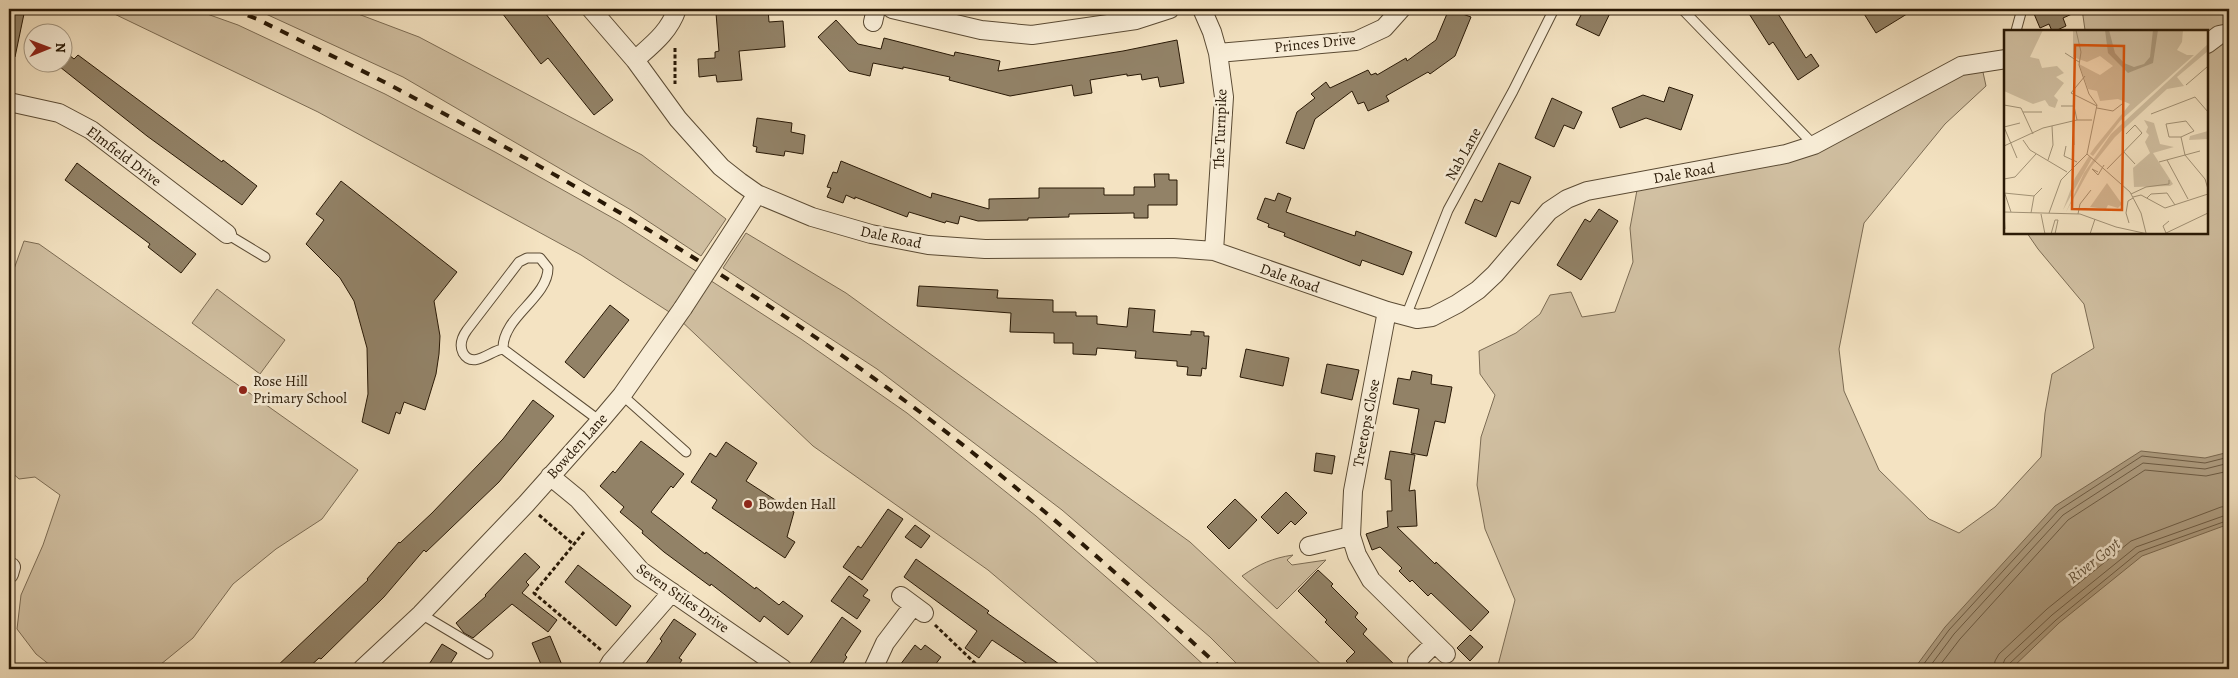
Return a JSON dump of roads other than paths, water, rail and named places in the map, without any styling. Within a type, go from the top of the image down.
[{"type":"street","name":"Dale Road","points":[[591,9],[635,60],[678,119],[721,167],[757,194],[812,217],[871,234],[928,245],[985,249],[1173,248],[1214,252],[1387,311],[1417,319],[1432,317],[1478,290],[1495,274],[1550,212],[1567,198],[1587,191],[1786,154],[1814,145],[1961,66],[2004,59]]},
{"type":"street","points":[[635,60],[662,37],[671,25],[678,9]]},
{"type":"street","points":[[892,9],[981,30],[1032,35],[1136,20],[1170,9]]},
{"type":"street","name":"The Turnpike","points":[[1202,9],[1212,32],[1218,53],[1224,97],[1214,252]]},
{"type":"street","name":"Princes Drive","points":[[1218,53],[1356,41],[1384,28],[1401,9]]},
{"type":"street","points":[[2208,43],[2219,35],[2229,33]]},
{"type":"street","name":"Elmfield Drive","points":[[9,102],[59,113],[91,130],[228,234]]},
{"type":"street","name":"Bowden Lane","points":[[362,669],[421,614],[526,504],[600,422],[622,395],[683,308],[757,194]]},
{"type":"street","name":"Treetops Close","points":[[1387,311],[1353,491],[1351,536],[1357,555],[1371,580],[1441,648],[1417,661]]},
{"type":"street","name":"Seven Stiles Drive","points":[[550,476],[578,499],[641,571],[783,669]]},
{"type":"street","points":[[1309,546],[1351,536]]},
{"type":"street","points":[[609,665],[672,592]]},
{"type":"street","points":[[873,669],[885,644],[913,605]]},
{"type":"lane","name":"Nab Lane","points":[[1406,316],[1448,210],[1513,91],[1554,9]]},
{"type":"lane","points":[[1682,9],[1814,145]]},
{"type":"lane","points":[[2016,30],[2022,9]]},
{"type":"lane","points":[[228,234],[265,257]]},
{"type":"lane","points":[[505,351],[505,334],[545,282],[548,268],[540,258],[527,258],[519,262],[463,337],[462,351],[466,357],[473,360],[481,359],[493,351],[505,351],[600,422]]},
{"type":"lane","points":[[622,395],[686,452]]},
{"type":"lane","points":[[421,614],[488,654]]},
{"type":"water","name":"River Goyt","points":[[2141,451],[2205,458],[2229,452],[2229,524],[2142,556],[2059,623],[2011,669],[1914,669],[1945,627],[2055,506]]},
{"type":"railway","points":[[231,9],[257,19],[380,80],[487,137],[618,212],[747,291],[871,376],[970,450],[1116,573],[1222,669]]},
{"type":"place","name":"Rose Hill Primary School","points":[[243,390]]},
{"type":"place","name":"Bowden Hall","points":[[748,504]]}]
